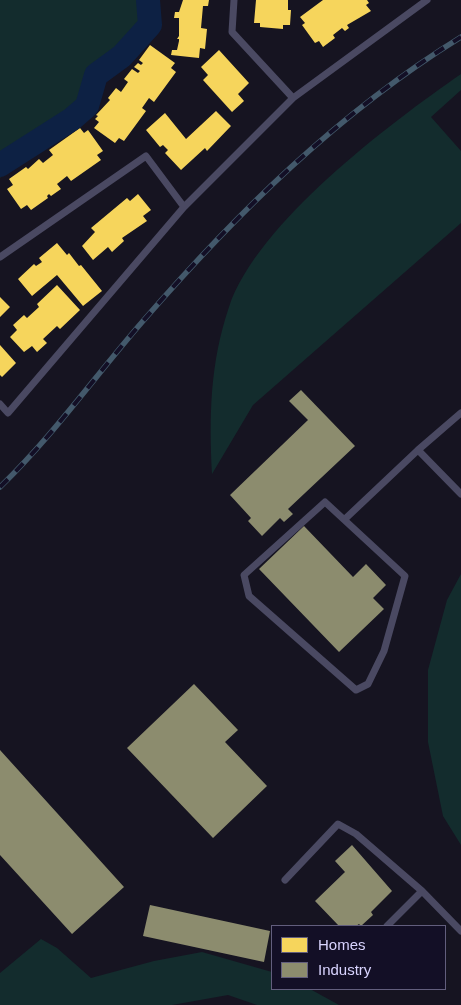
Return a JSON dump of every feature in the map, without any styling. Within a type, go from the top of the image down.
[{"type":"lane","points":[[234,0],[232,32],[293,98]]},
{"type":"lane","points":[[0,404],[8,413],[184,207],[293,98],[427,0]]},
{"type":"lane","points":[[0,257],[146,156],[184,207]]},
{"type":"lane","points":[[345,519],[418,450],[461,413]]},
{"type":"lane","points":[[418,450],[461,494]]},
{"type":"lane","points":[[325,502],[345,519],[405,576],[384,651],[368,684],[356,690],[249,596],[244,575],[325,502]]},
{"type":"lane","points":[[285,880],[338,824],[356,834],[422,891],[461,931]]},
{"type":"lane","points":[[388,925],[422,891]]},
{"type":"green space","points":[[0,0],[155,0],[156,28],[0,178]]},
{"type":"green space","points":[[461,74],[461,90],[431,117],[461,151],[461,223],[253,405],[212,474],[211,410],[214,369],[229,307],[244,275],[267,242],[328,178],[398,120]]},
{"type":"green space","points":[[461,574],[461,845],[443,816],[428,742],[428,670],[447,600]]},
{"type":"green space","points":[[41,939],[57,948],[91,978],[154,961],[202,952],[271,972],[271,990],[312,990],[339,1005],[257,1005],[228,995],[172,1005],[0,1005],[0,973]]},
{"type":"building: Homes","points":[[183,0],[209,0],[208,6],[203,6],[201,28],[207,29],[205,49],[200,48],[199,58],[171,55],[172,50],[177,50],[179,41],[177,39],[179,36],[179,18],[174,18],[175,12],[179,12]]},
{"type":"building: Homes","points":[[256,0],[288,0],[288,10],[291,10],[290,25],[283,25],[283,29],[260,27],[260,23],[254,23]]},
{"type":"building: Homes","points":[[323,0],[367,0],[369,3],[366,5],[371,11],[347,25],[349,28],[345,31],[342,28],[333,35],[335,38],[323,47],[319,41],[315,43],[302,25],[305,23],[300,17]]},
{"type":"building: Homes","points":[[150,45],[175,63],[171,68],[176,72],[154,102],[149,98],[142,108],[146,111],[124,141],[119,138],[115,143],[94,128],[99,122],[95,119],[98,116],[96,115],[110,100],[108,98],[116,88],[121,92],[128,82],[124,79],[132,69],[138,73],[140,71],[134,67],[138,63],[141,65],[143,63],[139,60]]},
{"type":"building: Homes","points":[[219,50],[249,83],[238,94],[244,101],[232,112],[203,80],[208,75],[201,67]]},
{"type":"building: Homes","points":[[216,111],[231,126],[207,151],[205,148],[181,170],[165,153],[168,150],[163,145],[160,147],[146,130],[165,113],[186,139]]},
{"type":"building: Homes","points":[[80,128],[84,133],[88,130],[103,151],[97,155],[101,160],[71,181],[67,176],[57,184],[61,189],[51,196],[49,194],[48,198],[31,210],[27,205],[21,209],[7,189],[13,185],[9,179],[26,167],[28,169],[39,159],[43,163],[53,155],[49,150]]},
{"type":"building: Homes","points":[[138,194],[151,210],[143,216],[147,221],[122,238],[124,241],[112,252],[108,247],[93,260],[82,246],[95,232],[91,228],[127,198],[130,201]]},
{"type":"building: Homes","points":[[57,243],[67,255],[69,253],[79,266],[81,265],[102,291],[83,306],[57,275],[32,296],[18,279],[34,264],[36,266],[42,262],[39,258]]},
{"type":"building: Homes","points":[[57,285],[80,310],[60,329],[57,326],[43,339],[47,343],[37,352],[32,346],[24,352],[10,337],[17,330],[13,325],[24,315],[27,318],[39,307],[37,304]]},
{"type":"building: Homes","points":[[0,297],[10,307],[0,317]]},
{"type":"building: Homes","points":[[0,345],[16,363],[2,377],[0,375]]},
{"type":"building: Industry","points":[[301,390],[355,446],[288,509],[293,514],[284,522],[280,518],[262,536],[248,521],[251,518],[230,495],[308,420],[289,401]]},
{"type":"building: Industry","points":[[304,526],[353,577],[366,564],[386,585],[373,598],[384,609],[339,652],[259,569]]},
{"type":"building: Industry","points":[[194,684],[238,730],[225,742],[267,786],[213,838],[127,748]]},
{"type":"building: Industry","points":[[0,750],[124,887],[72,934],[0,855]]},
{"type":"building: Industry","points":[[352,845],[392,891],[371,912],[373,915],[362,925],[338,925],[315,901],[345,872],[335,861]]},
{"type":"building: Industry","points":[[150,905],[270,931],[264,962],[143,936]]},
{"type":"waterway","points":[[0,165],[72,119],[87,106],[96,75],[122,56],[150,25],[148,0]]},
{"type":"railway","points":[[0,487],[38,447],[178,281],[252,204],[291,167],[373,98],[416,66],[461,37]]}]
